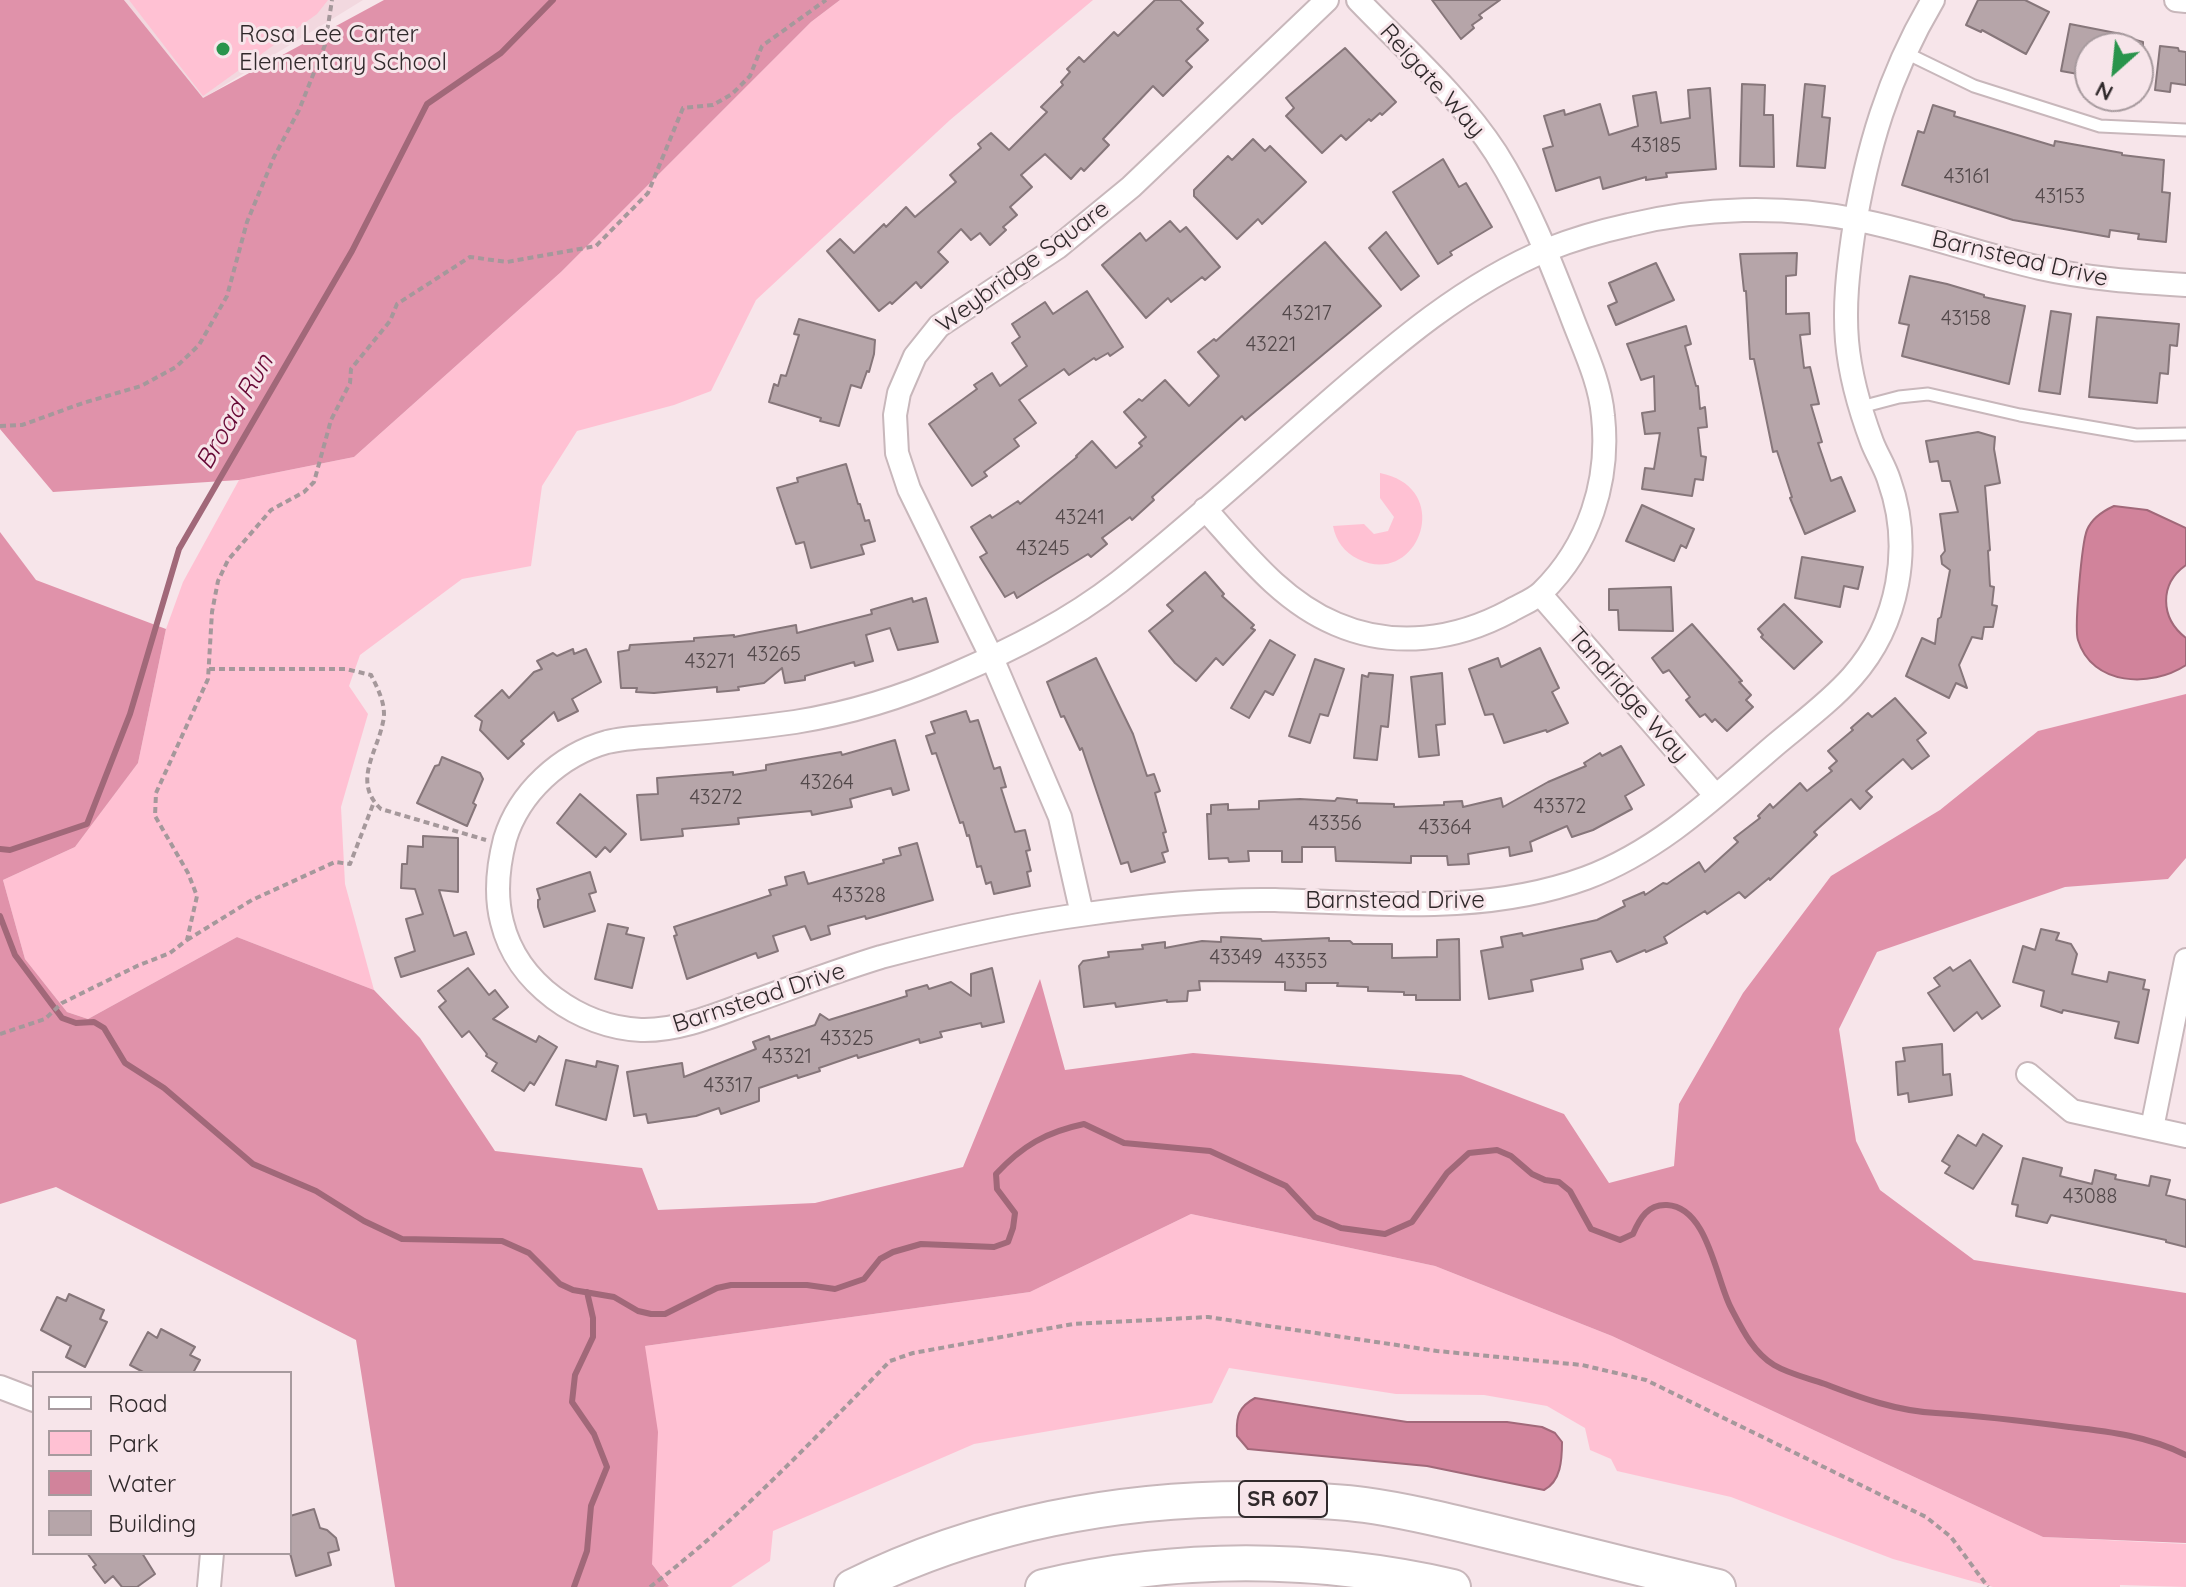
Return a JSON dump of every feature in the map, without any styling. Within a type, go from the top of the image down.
[{"type":"main road","name":"SR 607","points":[[852,1587],[942,1549],[994,1532],[1057,1517],[1176,1500],[1253,1499],[1364,1505],[1447,1521],[1718,1587]]},
{"type":"main road","points":[[1043,1587],[1141,1569],[1243,1562],[1351,1568],[1453,1587]]},
{"type":"street","name":"Weybridge Square","points":[[1082,914],[1060,817],[992,658],[909,489],[897,453],[895,415],[906,373],[915,356],[939,326],[1058,247],[1098,215],[1327,0]]},
{"type":"street","name":"Reigate Way","points":[[1358,0],[1458,104],[1496,152],[1546,250],[1596,381],[1603,412],[1605,451],[1596,504],[1586,530],[1540,594]]},
{"type":"street","points":[[1856,219],[1883,100],[1904,52],[1933,0]]},
{"type":"street","points":[[2176,0],[2186,1]]},
{"type":"street","name":"Barnstead Drive","points":[[1856,219],[1847,283],[1846,328],[1850,362],[1875,451],[1890,481],[1901,535],[1901,569],[1887,621],[1875,648],[1850,680],[1716,796],[1674,829],[1611,868],[1541,892],[1455,905],[1259,900],[1082,914],[879,958],[707,1018],[663,1029],[633,1030],[598,1022],[570,1009],[545,992],[523,966],[509,942],[500,917],[498,878],[503,846],[512,819],[527,795],[571,758],[602,743],[747,729],[866,708],[923,689],[1050,629],[1112,588],[1413,330],[1476,287],[1546,250],[1639,222],[1689,214],[1800,212],[1856,219],[2043,269],[2117,281],[2186,285]]},
{"type":"street","points":[[1205,509],[1273,583],[1303,607],[1335,624],[1369,636],[1400,639],[1440,637],[1481,626],[1540,594]]},
{"type":"street","name":"Tandridge Way","points":[[1540,594],[1716,796]]},
{"type":"street","points":[[2152,1128],[2186,960]]},
{"type":"street","points":[[2028,1074],[2072,1111],[2186,1136]]},
{"type":"street","points":[[0,1387],[32,1399]]},
{"type":"street","points":[[209,1587],[212,1555]]},
{"type":"lane","points":[[1904,52],[1974,86],[2100,126],[2186,130]]},
{"type":"lane","points":[[1861,407],[1899,397],[1928,394],[2020,415],[2136,435],[2186,434]]},
{"type":"path","points":[[0,426],[22,425],[141,386],[176,367],[199,345],[227,296],[247,222],[315,71],[325,45],[332,0]]},
{"type":"path","points":[[187,940],[197,896],[188,873],[155,816],[156,793],[208,679],[212,612],[218,581],[228,560],[271,510],[304,492],[314,482],[331,420],[350,383],[351,369],[390,321],[397,304],[470,257],[507,262],[596,246],[648,193],[683,108],[713,105],[732,94],[750,76],[762,46],[826,0]]},
{"type":"path","points":[[209,669],[346,669],[371,675],[384,707],[384,721],[365,777],[374,802],[381,809],[503,846]]},
{"type":"path","points":[[0,1034],[45,1019],[62,1003],[170,953],[252,900],[335,862],[350,864],[374,802]]},
{"type":"path","points":[[650,1587],[692,1555],[760,1494],[890,1361],[913,1353],[1073,1324],[1208,1317],[1437,1351],[1582,1365],[1646,1380],[1926,1517],[1951,1537],[1988,1587]]},
{"type":"shaded area","points":[[0,0],[124,0],[203,98],[384,0],[840,0],[811,22],[561,272],[354,457],[239,480],[53,492],[0,429]]},
{"type":"shaded area","name":"Rosa Lee Carter Elementary School","points":[[124,0],[363,0],[202,99]]},
{"type":"shaded area","points":[[0,532],[36,580],[166,629],[138,763],[75,847],[3,880],[25,959],[67,1012],[88,1019],[237,937],[374,990],[420,1038],[495,1151],[642,1168],[658,1210],[815,1203],[963,1167],[1040,979],[1065,1070],[1193,1053],[1461,1075],[1564,1114],[1609,1183],[1674,1166],[1679,1104],[1743,993],[1831,876],[1940,810],[2038,731],[2186,694],[2186,858],[2168,879],[2065,887],[1877,952],[1839,1029],[1856,1141],[1880,1190],[1974,1260],[2186,1293],[2186,1543],[2043,1537],[1612,1336],[1435,1266],[1191,1214],[1030,1292],[645,1346],[658,1432],[652,1564],[667,1587],[395,1587],[356,1340],[56,1187],[0,1204]]},
{"type":"green space","name":"Rosa Lee Carter Elementary School","points":[[129,0],[328,0],[317,14],[203,96]]},
{"type":"green space","points":[[840,0],[1093,0],[950,120],[756,300],[711,391],[674,405],[577,431],[542,486],[531,566],[462,579],[360,655],[349,686],[368,714],[341,807],[345,884],[374,990],[237,937],[88,1019],[67,1012],[25,959],[3,880],[75,847],[138,763],[166,629],[183,582],[239,480],[354,457],[561,272],[811,22]]},
{"type":"green space","points":[[1380,473],[1403,482],[1417,497],[1422,515],[1420,533],[1411,549],[1397,560],[1379,565],[1349,553],[1339,541],[1333,526],[1364,524],[1374,534],[1388,531],[1394,517],[1380,498]]},
{"type":"green space","points":[[1191,1214],[1435,1266],[1612,1336],[2043,1537],[2186,1544],[2186,1587],[1993,1587],[1893,1559],[1731,1497],[1617,1471],[1611,1459],[1590,1450],[1585,1428],[1547,1406],[1484,1395],[1396,1394],[1229,1368],[1212,1403],[974,1444],[773,1531],[770,1561],[731,1587],[667,1587],[669,1585],[652,1564],[645,1346],[1030,1292]]},
{"type":"water","points":[[2114,506],[2147,510],[2186,528],[2186,565],[2171,582],[2166,601],[2171,621],[2186,638],[2186,665],[2156,677],[2124,678],[2109,674],[2096,667],[2085,655],[2078,640],[2079,585],[2087,530],[2098,515]]},
{"type":"water","points":[[1255,1398],[1407,1422],[1507,1422],[1542,1427],[1555,1433],[1562,1442],[1562,1456],[1554,1481],[1544,1490],[1427,1466],[1248,1449],[1237,1436],[1237,1423],[1239,1413]]},
{"type":"building","points":[[1155,0],[1180,0],[1203,23],[1197,29],[1208,40],[1186,61],[1192,67],[1163,96],[1153,86],[1103,139],[1109,145],[1084,171],[1081,168],[1071,179],[1045,154],[1021,175],[1032,187],[1010,207],[1017,215],[1003,227],[1006,230],[990,245],[980,233],[971,240],[961,229],[938,252],[948,262],[921,288],[916,282],[892,304],[890,302],[879,311],[827,251],[840,239],[854,253],[906,207],[915,217],[956,182],[950,175],[981,148],[978,144],[991,133],[1009,150],[1047,112],[1041,107],[1063,85],[1061,82],[1070,72],[1067,69],[1079,57],[1084,62],[1114,32],[1118,36]]},
{"type":"building","points":[[1432,0],[1500,0],[1479,15],[1482,18],[1461,39]]},
{"type":"building","points":[[1978,0],[2025,0],[2049,12],[2026,54],[1982,30],[1966,25]]},
{"type":"building","points":[[2070,24],[2111,32],[2074,32],[2074,73],[2061,71]]},
{"type":"building","points":[[2160,46],[2186,52],[2186,85],[2171,83],[2170,92],[2155,90]]},
{"type":"building","points":[[1345,48],[1396,102],[1382,115],[1380,113],[1371,121],[1369,119],[1346,140],[1341,135],[1322,153],[1286,116],[1294,108],[1286,98]]},
{"type":"building","points":[[1742,84],[1765,85],[1764,115],[1773,115],[1774,167],[1740,166]]},
{"type":"building","points":[[1805,84],[1825,86],[1822,117],[1830,118],[1825,168],[1797,166]]},
{"type":"building","points":[[1710,88],[1716,169],[1666,173],[1667,177],[1646,180],[1646,177],[1603,189],[1600,177],[1556,191],[1543,149],[1553,146],[1544,116],[1564,110],[1565,115],[1600,104],[1609,135],[1638,126],[1633,96],[1656,92],[1661,123],[1690,118],[1688,90]]},
{"type":"building","points":[[1933,105],[1955,112],[1954,116],[2054,146],[2055,141],[2164,160],[2162,192],[2170,193],[2166,242],[2138,239],[2139,234],[2110,230],[2109,237],[2013,220],[1902,185],[1918,131],[1924,133]]},
{"type":"building","points":[[1253,139],[1265,151],[1270,146],[1306,182],[1262,224],[1258,219],[1237,239],[1194,196],[1194,190],[1228,156],[1232,160]]},
{"type":"building","points":[[1443,159],[1459,187],[1466,183],[1492,227],[1450,252],[1452,255],[1438,264],[1393,192]]},
{"type":"building","points":[[1170,221],[1180,232],[1186,227],[1220,267],[1171,302],[1168,298],[1146,318],[1102,265],[1140,233],[1146,241]]},
{"type":"building","points":[[1386,232],[1419,276],[1401,290],[1369,248]]},
{"type":"building","points":[[1325,242],[1381,306],[1245,420],[1242,416],[1152,497],[1154,500],[1132,520],[1130,517],[1102,538],[1107,544],[1091,557],[1088,554],[1017,598],[1014,592],[1005,597],[980,557],[987,553],[971,527],[1018,501],[1020,504],[1092,441],[1116,468],[1142,446],[1139,443],[1146,437],[1124,412],[1139,399],[1142,401],[1165,380],[1189,406],[1219,376],[1198,352],[1214,339],[1216,341]]},
{"type":"building","points":[[1797,253],[1796,275],[1786,276],[1786,314],[1809,313],[1810,334],[1800,335],[1804,368],[1810,367],[1819,404],[1811,405],[1822,442],[1818,443],[1831,481],[1841,477],[1855,511],[1805,534],[1790,498],[1777,451],[1773,452],[1754,359],[1750,359],[1746,291],[1740,254]]},
{"type":"building","points":[[1656,263],[1674,300],[1616,325],[1608,306],[1617,302],[1609,283]]},
{"type":"building","points":[[1910,276],[2025,306],[2009,384],[1902,356],[1909,325],[1899,323]]},
{"type":"building","points":[[1087,291],[1123,347],[1110,356],[1108,353],[1096,360],[1094,358],[1069,375],[1064,369],[1019,400],[1036,423],[1014,439],[1019,446],[984,472],[987,476],[972,486],[929,424],[977,389],[974,385],[992,373],[1000,386],[1027,366],[1012,343],[1020,337],[1012,324],[1045,302],[1053,314]]},
{"type":"building","points":[[2051,311],[2071,314],[2060,394],[2039,391]]},
{"type":"building","points":[[2097,317],[2179,324],[2177,346],[2170,345],[2168,374],[2160,373],[2157,403],[2089,397]]},
{"type":"building","points":[[799,319],[875,340],[869,372],[861,388],[851,385],[839,426],[769,402],[774,384],[778,386],[781,375],[786,376],[799,335],[794,334]]},
{"type":"building","points":[[1686,326],[1691,344],[1685,346],[1698,386],[1700,409],[1705,407],[1707,427],[1698,428],[1701,456],[1706,457],[1703,480],[1695,479],[1692,496],[1642,489],[1645,468],[1654,469],[1660,433],[1645,434],[1642,413],[1655,411],[1654,376],[1641,380],[1627,344]]},
{"type":"building","points":[[1978,432],[1995,437],[2000,483],[1985,486],[1990,586],[1994,587],[1992,605],[1997,606],[1993,627],[1984,627],[1982,639],[1972,637],[1959,665],[1967,688],[1956,683],[1949,698],[1906,676],[1922,638],[1935,644],[1950,570],[1942,564],[1941,556],[1945,551],[1940,514],[1958,512],[1950,481],[1942,481],[1938,461],[1930,462],[1926,441]]},
{"type":"building","points":[[846,464],[858,504],[865,521],[869,520],[875,541],[861,545],[864,554],[811,568],[804,542],[796,544],[777,488],[798,482],[797,478]]},
{"type":"building","points":[[1642,505],[1694,529],[1686,548],[1681,545],[1674,561],[1626,541]]},
{"type":"building","points":[[1802,557],[1863,567],[1858,589],[1844,586],[1840,607],[1795,598]]},
{"type":"building","points":[[1205,572],[1224,594],[1222,596],[1254,625],[1251,628],[1255,630],[1223,665],[1216,658],[1196,681],[1175,663],[1149,631],[1173,611],[1167,605]]},
{"type":"building","points":[[1671,587],[1673,631],[1619,630],[1618,610],[1609,610],[1609,589]]},
{"type":"building","points":[[912,598],[913,602],[926,598],[938,642],[898,650],[890,628],[866,635],[873,661],[855,666],[854,662],[805,676],[805,680],[785,683],[782,668],[764,683],[738,687],[739,690],[717,692],[717,687],[654,693],[621,688],[618,652],[629,650],[630,645],[734,637],[796,625],[797,633],[872,614],[871,610]]},
{"type":"building","points":[[1784,604],[1822,642],[1794,669],[1761,637],[1763,635],[1758,629]]},
{"type":"building","points":[[1692,624],[1751,695],[1746,700],[1753,707],[1727,731],[1715,719],[1712,722],[1705,714],[1700,717],[1686,700],[1690,697],[1669,670],[1663,673],[1652,658]]},
{"type":"building","points":[[1270,640],[1295,655],[1273,695],[1265,691],[1249,718],[1231,708]]},
{"type":"building","points":[[1540,648],[1559,688],[1552,692],[1568,723],[1504,743],[1493,714],[1485,715],[1469,669],[1498,658],[1501,667]]},
{"type":"building","points":[[573,649],[574,654],[586,649],[601,682],[572,699],[578,711],[558,721],[554,712],[521,741],[524,744],[508,759],[480,730],[482,721],[475,716],[502,690],[509,698],[534,672],[542,669],[537,661],[553,653],[557,656]]},
{"type":"building","points":[[1096,658],[1133,734],[1147,776],[1154,774],[1160,791],[1155,793],[1166,832],[1163,833],[1168,851],[1162,853],[1165,862],[1131,872],[1128,862],[1121,864],[1082,748],[1080,750],[1064,716],[1061,717],[1047,682]]},
{"type":"building","points":[[1315,659],[1344,669],[1328,716],[1320,714],[1310,743],[1289,736]]},
{"type":"building","points":[[1369,673],[1393,675],[1388,727],[1381,726],[1377,760],[1354,758],[1362,675],[1368,677]]},
{"type":"building","points":[[1442,673],[1445,724],[1436,725],[1439,755],[1419,757],[1411,677]]},
{"type":"building","points":[[1895,698],[1926,733],[1917,740],[1929,756],[1912,769],[1903,759],[1866,791],[1872,797],[1860,809],[1851,799],[1814,832],[1817,835],[1770,880],[1745,898],[1739,892],[1707,914],[1705,911],[1664,937],[1667,943],[1646,952],[1617,962],[1611,951],[1581,959],[1583,969],[1531,980],[1533,991],[1489,999],[1481,951],[1503,947],[1501,937],[1522,933],[1523,936],[1597,920],[1625,906],[1623,901],[1667,884],[1699,862],[1705,872],[1738,842],[1734,838],[1760,818],[1758,816],[1770,804],[1773,808],[1800,783],[1807,791],[1832,771],[1829,768],[1837,761],[1828,751],[1868,713],[1872,717]]},
{"type":"building","points":[[966,711],[970,722],[978,720],[994,769],[1000,767],[1006,787],[1001,788],[1015,832],[1025,830],[1030,850],[1026,851],[1031,871],[1027,872],[1030,886],[994,894],[991,882],[986,884],[981,866],[977,867],[969,835],[963,822],[960,823],[936,753],[932,754],[926,736],[935,733],[931,722]]},
{"type":"building","points":[[895,740],[909,790],[893,795],[891,788],[850,799],[852,807],[812,815],[811,811],[738,818],[739,824],[682,829],[683,836],[641,840],[637,795],[658,794],[657,778],[733,772],[733,775],[766,770],[766,765],[841,752],[842,755]]},
{"type":"building","points":[[1621,746],[1644,785],[1625,796],[1632,809],[1593,830],[1572,837],[1567,826],[1530,842],[1532,851],[1510,856],[1509,847],[1468,854],[1469,864],[1448,865],[1447,856],[1411,856],[1411,863],[1336,861],[1335,847],[1302,847],[1302,862],[1282,862],[1282,851],[1248,851],[1249,861],[1209,859],[1207,814],[1211,814],[1211,805],[1228,804],[1228,810],[1259,809],[1259,801],[1335,801],[1337,798],[1357,800],[1357,803],[1394,804],[1394,807],[1444,805],[1444,802],[1462,801],[1463,807],[1501,798],[1503,807],[1548,782],[1586,766],[1584,763],[1600,753],[1602,756]]},
{"type":"building","points":[[442,757],[480,773],[483,779],[467,826],[417,803]]},
{"type":"building","points":[[580,794],[626,834],[610,852],[605,847],[596,857],[557,823]]},
{"type":"building","points":[[423,836],[458,838],[458,892],[439,890],[454,936],[466,932],[474,954],[401,977],[395,958],[415,951],[406,919],[423,914],[415,889],[401,888],[402,864],[407,864],[408,846],[423,847]]},
{"type":"building","points":[[917,843],[933,900],[828,926],[830,934],[811,940],[805,926],[773,936],[778,951],[758,958],[756,953],[687,979],[674,927],[771,895],[769,890],[787,885],[785,877],[804,872],[808,884],[884,863],[883,860],[901,855],[899,848]]},
{"type":"building","points":[[590,872],[596,892],[589,894],[595,911],[544,927],[537,889]]},
{"type":"building","points":[[608,924],[628,928],[626,934],[644,938],[632,988],[595,979]]},
{"type":"building","points":[[2041,929],[2059,933],[2056,940],[2071,944],[2077,954],[2072,974],[2107,982],[2109,972],[2145,980],[2143,989],[2149,990],[2138,1043],[2115,1038],[2119,1022],[2063,1010],[2062,1013],[2041,1006],[2044,991],[2013,982],[2023,946],[2035,950]]},
{"type":"building","points":[[1221,937],[1262,941],[1329,938],[1329,941],[1350,941],[1353,944],[1392,944],[1392,958],[1437,957],[1437,940],[1459,939],[1460,1000],[1416,1000],[1416,995],[1404,995],[1404,992],[1368,991],[1368,987],[1337,986],[1338,983],[1306,983],[1306,991],[1285,990],[1285,982],[1199,981],[1200,990],[1188,991],[1187,1001],[1084,1007],[1079,966],[1083,961],[1109,957],[1108,952],[1143,949],[1142,945],[1165,942],[1165,948],[1202,941],[1221,942]]},
{"type":"building","points":[[1970,960],[2000,1006],[1982,1019],[1977,1012],[1954,1031],[1928,993],[1940,986],[1934,978],[1950,967],[1953,971]]},
{"type":"building","points":[[468,968],[489,995],[495,990],[508,1007],[493,1019],[536,1042],[539,1036],[557,1047],[534,1085],[530,1082],[524,1091],[492,1071],[497,1063],[486,1056],[469,1031],[462,1037],[439,1007],[446,1001],[438,991]]},
{"type":"building","points":[[992,968],[1004,1022],[982,1027],[981,1023],[940,1032],[942,1037],[920,1043],[919,1039],[858,1058],[857,1055],[819,1068],[820,1071],[759,1088],[759,1101],[721,1114],[719,1108],[696,1116],[648,1123],[646,1114],[634,1116],[627,1072],[682,1063],[684,1077],[756,1049],[753,1042],[769,1036],[770,1040],[815,1025],[820,1014],[829,1020],[907,996],[906,991],[927,985],[929,989],[951,982],[971,996],[971,974]]},
{"type":"building","points":[[1942,1044],[1943,1075],[1950,1074],[1952,1095],[1909,1102],[1908,1093],[1898,1095],[1896,1062],[1905,1061],[1903,1048]]},
{"type":"building","points":[[566,1060],[596,1067],[597,1061],[618,1066],[606,1120],[556,1105]]},
{"type":"building","points":[[1983,1134],[2002,1146],[1973,1189],[1945,1173],[1950,1166],[1942,1161],[1958,1135],[1976,1146]]},
{"type":"building","points":[[2023,1158],[2062,1168],[2060,1176],[2092,1184],[2095,1170],[2116,1175],[2115,1179],[2149,1186],[2151,1176],[2170,1180],[2166,1195],[2186,1200],[2186,1247],[2051,1215],[2047,1223],[2016,1216],[2018,1205],[2012,1204]]},
{"type":"building","points":[[69,1294],[104,1310],[100,1319],[107,1322],[85,1367],[66,1357],[71,1346],[41,1330],[57,1297],[66,1301]]},
{"type":"building","points":[[161,1329],[195,1347],[190,1355],[200,1360],[194,1371],[141,1371],[130,1365],[148,1332],[157,1338]]},
{"type":"building","points":[[314,1509],[320,1528],[336,1538],[339,1550],[328,1553],[331,1565],[296,1576],[291,1555],[292,1515]]},
{"type":"building","points":[[88,1555],[143,1555],[155,1574],[137,1587],[122,1587],[113,1576],[105,1583],[93,1567],[96,1565]]},
{"type":"waterway","name":"Broad Run","points":[[0,849],[10,850],[87,824],[130,714],[179,549],[352,251],[427,104],[501,53],[553,0]]},
{"type":"waterway","points":[[0,916],[15,955],[62,1018],[76,1023],[94,1022],[104,1028],[125,1063],[164,1088],[253,1164],[316,1191],[364,1221],[402,1239],[502,1241],[529,1253],[560,1284],[573,1290],[614,1297],[638,1311],[665,1314],[717,1288],[731,1285],[807,1285],[835,1289],[864,1279],[880,1259],[893,1252],[921,1244],[994,1247],[1008,1242],[1015,1213],[997,1189],[996,1174],[1036,1142],[1058,1131],[1084,1124],[1124,1143],[1210,1151],[1286,1186],[1315,1217],[1341,1228],[1385,1234],[1412,1222],[1447,1173],[1469,1153],[1497,1150],[1511,1156],[1532,1174],[1559,1182],[1570,1191],[1591,1229],[1620,1240],[1633,1234],[1642,1218],[1655,1207],[1667,1205],[1681,1209],[1701,1231],[1731,1308],[1749,1340],[1767,1360],[1786,1371],[1907,1410],[2115,1433],[2157,1443],[2186,1455]]},
{"type":"waterway","points":[[574,1587],[587,1551],[591,1506],[607,1467],[594,1434],[572,1402],[575,1375],[593,1337],[593,1318],[587,1292]]},
{"type":"place","name":"Rosa Lee Carter Elementary School","points":[[223,49]]}]
